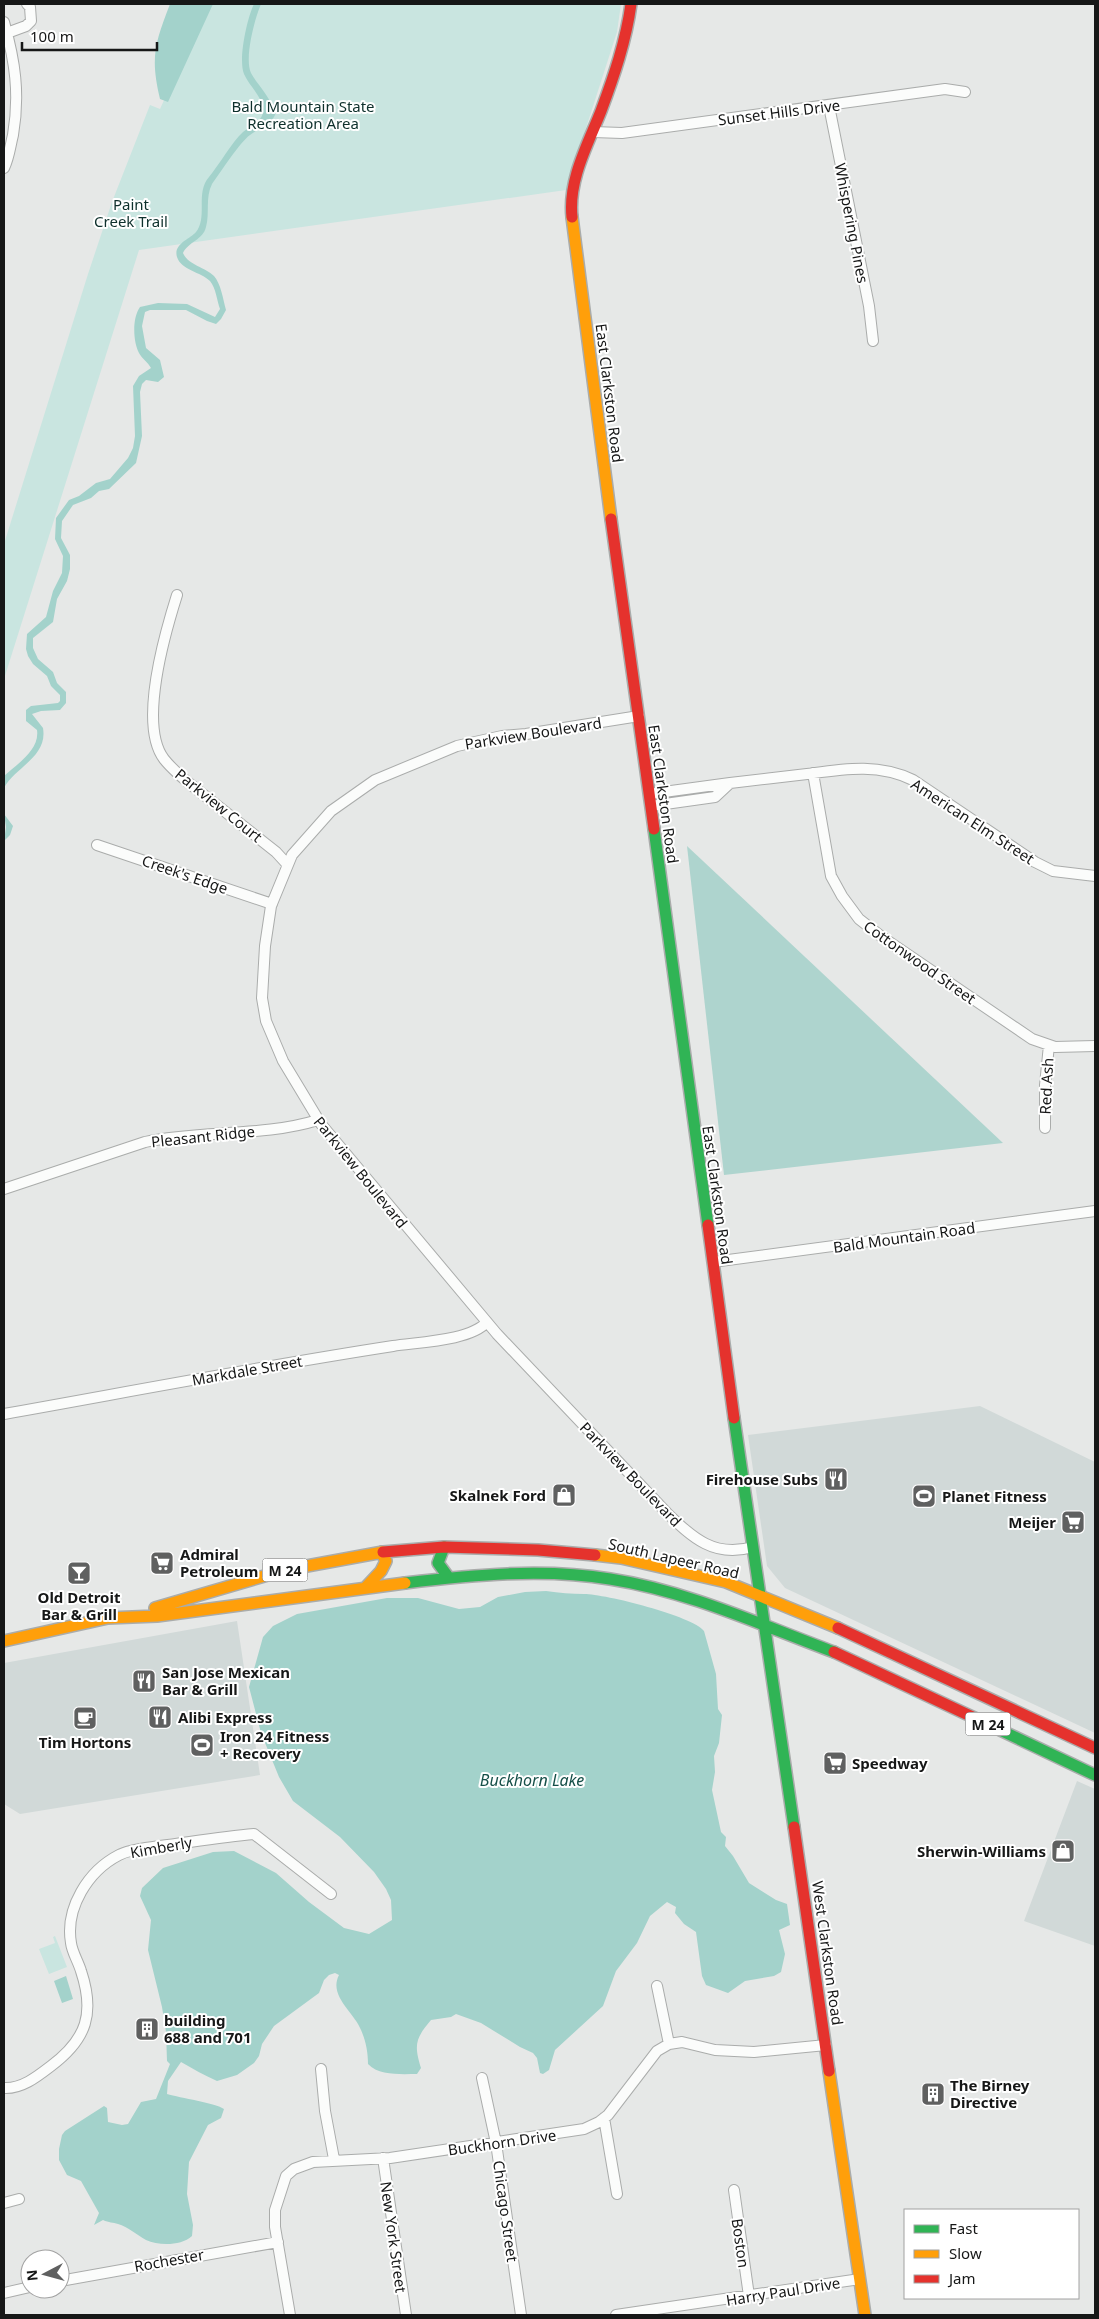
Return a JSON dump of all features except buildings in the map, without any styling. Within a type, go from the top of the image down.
[{"type":"main road","name":"East Clarkston Road","points":[[631,4],[616,65],[593,132],[578,165],[573,183],[572,213],[608,497],[760,1595]]},
{"type":"main road","name":"South Lapeer Road","points":[[131,1616],[276,1572],[381,1552],[444,1547],[538,1550],[621,1558],[726,1582],[760,1595],[886,1649],[1095,1748]]},
{"type":"main road","points":[[444,1547],[438,1563],[449,1578]]},
{"type":"main road","points":[[366,1587],[381,1571],[386,1561],[381,1552]]},
{"type":"main road","name":"South Lapeer Road","points":[[4,1640],[108,1618],[157,1616],[366,1587],[449,1578],[479,1575],[576,1575],[610,1579],[682,1595],[764,1625],[880,1674],[1095,1775]]},
{"type":"main road","name":"West Clarkston Road","points":[[760,1595],[866,2315]]},
{"type":"main road","points":[[880,1674],[899,1674],[990,1716],[1003,1714],[1008,1707]]},
{"type":"main road","points":[[1067,1761],[1082,1741]]},
{"type":"street","points":[[7,33],[26,26],[31,21],[30,7],[27,4]]},
{"type":"street","points":[[4,22],[17,76],[16,115],[8,160],[4,168]]},
{"type":"street","name":"Sunset Hills Drive","points":[[593,132],[622,133],[945,90],[964,92]]},
{"type":"street","name":"Whispering Pines","points":[[829,106],[869,306],[873,341]]},
{"type":"street","name":"Parkview Court","points":[[177,595],[156,675],[155,735],[163,758],[180,776],[276,852],[287,864]]},
{"type":"street","name":"Parkview Boulevard","points":[[639,716],[502,736],[445,750],[375,780],[359,790],[331,811],[292,855],[287,864],[272,904],[262,974],[262,998],[266,1021],[283,1061],[318,1120],[393,1212],[487,1322],[660,1506],[695,1539],[724,1550],[738,1551],[753,1546]]},
{"type":"street","name":"American Elm Street","points":[[650,800],[715,796],[730,783],[847,768],[881,769],[901,774],[1035,862],[1053,871],[1095,876]]},
{"type":"street","name":"Cottonwood Street","points":[[813,773],[831,876],[842,896],[859,919],[997,1017],[1032,1039],[1049,1045],[1085,1048],[1095,1046]]},
{"type":"street","name":"Creek's Edge","points":[[97,845],[272,904]]},
{"type":"street","name":"Red Ash","points":[[1045,1128],[1045,1085],[1049,1045]]},
{"type":"street","name":"Pleasant Ridge","points":[[4,1189],[145,1142],[168,1137],[291,1127],[318,1120]]},
{"type":"street","name":"Bald Mountain Road","points":[[713,1262],[1095,1211]]},
{"type":"street","name":"Markdale Street","points":[[4,1414],[294,1361],[459,1335],[482,1328],[487,1322]]},
{"type":"street","name":"Kimberly","points":[[4,2088],[33,2080],[56,2063],[76,2042],[86,2024],[89,2003],[81,1970],[71,1945],[70,1925],[74,1907],[84,1887],[99,1870],[120,1854],[147,1848],[254,1834],[331,1894]]},
{"type":"street","points":[[657,1986],[668,2044],[682,2042],[715,2050],[754,2052],[826,2045]]},
{"type":"street","name":"Buckhorn Drive","points":[[290,2315],[278,2242],[275,2210],[286,2176],[294,2169],[313,2162],[334,2159],[383,2158],[496,2144],[584,2128],[604,2118],[620,2101],[657,2051],[668,2044]]},
{"type":"street","points":[[321,2069],[325,2111],[334,2159]]},
{"type":"street","name":"Chicago Street","points":[[482,2078],[496,2144],[521,2315]]},
{"type":"street","points":[[604,2118],[617,2194]]},
{"type":"street","name":"New York Street","points":[[383,2158],[406,2315]]},
{"type":"street","name":"Boston","points":[[734,2190],[749,2296]]},
{"type":"street","points":[[4,2203],[20,2199]]},
{"type":"street","name":"Rochester","points":[[70,2279],[278,2242]]},
{"type":"street","name":"Harry Paul Drive","points":[[616,2315],[860,2279]]},
{"type":"street","points":[[4,2293],[20,2289]]},
{"type":"shaded area","points":[[687,846],[1003,1143],[724,1175]]},
{"type":"shaded area","points":[[980,1406],[1095,1462],[1095,1733],[785,1588],[767,1566],[748,1435]]},
{"type":"shaded area","points":[[237,1621],[260,1775],[20,1814],[4,1804],[4,1663]]},
{"type":"shaded area","points":[[1077,1781],[1095,1789],[1095,1946],[1024,1921]]},
{"type":"green space","name":"Bald Mountain State Recreation Area","points":[[208,4],[621,4],[617,32],[566,190],[139,250],[4,679],[4,544],[112,202],[150,105],[160,109]]},
{"type":"green space","points":[[55,1936],[67,1967],[49,1974],[39,1949],[55,1943],[53,1937]]},
{"type":"water","points":[[170,4],[213,4],[168,102],[160,99],[155,61],[158,40]]},
{"type":"water","points":[[254,4],[261,4],[251,38],[249,66],[253,77],[276,109],[276,114],[271,121],[246,139],[212,184],[206,227],[202,235],[188,246],[183,253],[193,263],[214,276],[220,287],[226,310],[216,324],[186,310],[150,310],[145,312],[142,326],[146,348],[160,360],[164,377],[158,382],[146,380],[142,384],[140,392],[142,436],[136,463],[109,489],[99,491],[91,498],[73,505],[62,521],[61,538],[70,555],[70,569],[67,581],[57,599],[53,622],[33,638],[33,648],[38,659],[53,672],[57,683],[66,692],[66,703],[60,710],[41,711],[32,714],[43,728],[41,747],[4,788],[4,776],[26,756],[35,744],[37,737],[37,730],[26,721],[26,710],[31,706],[58,703],[60,701],[60,695],[51,686],[47,676],[33,664],[26,649],[27,634],[46,617],[53,591],[62,573],[63,556],[55,539],[56,518],[69,500],[79,496],[96,483],[110,479],[128,458],[133,448],[135,436],[133,386],[139,376],[151,368],[140,355],[137,348],[134,330],[137,312],[140,307],[158,303],[187,304],[215,317],[220,309],[210,281],[183,265],[179,261],[176,252],[180,245],[196,232],[199,226],[205,183],[239,136],[259,120],[262,115],[263,106],[261,101],[246,79],[242,68],[244,39]]},
{"type":"water","points":[[4,814],[13,826],[10,835],[4,841],[6,827]]},
{"type":"water","name":"Buckhorn Lake","points":[[546,1591],[595,1595],[648,1607],[684,1619],[697,1625],[704,1631],[716,1674],[718,1709],[722,1715],[719,1743],[714,1756],[715,1772],[712,1790],[721,1832],[726,1837],[725,1846],[749,1883],[776,1900],[787,1904],[790,1925],[779,1930],[785,1954],[781,1972],[774,1976],[745,1981],[728,1993],[706,1985],[702,1976],[696,1932],[684,1924],[675,1913],[676,1907],[667,1902],[650,1916],[637,1943],[616,1971],[603,2006],[555,2050],[549,2070],[543,2074],[540,2073],[537,2058],[533,2053],[481,2023],[456,2014],[451,2017],[431,2020],[422,2032],[417,2042],[417,2053],[421,2068],[417,2074],[391,2074],[378,2071],[368,2064],[368,2056],[361,2030],[337,1990],[339,1975],[335,1973],[329,1975],[324,1980],[319,1993],[274,2026],[262,2044],[259,2056],[254,2063],[237,2075],[217,2081],[181,2062],[168,2081],[167,2094],[224,2109],[221,2118],[208,2125],[189,2162],[187,2194],[193,2225],[192,2236],[182,2242],[170,2244],[157,2243],[146,2240],[116,2223],[103,2220],[94,2225],[99,2213],[81,2181],[67,2175],[59,2160],[62,2135],[65,2131],[104,2106],[107,2108],[108,2122],[122,2125],[128,2124],[141,2102],[156,2099],[170,2064],[167,2061],[166,2032],[162,2007],[148,1950],[151,1920],[140,1896],[142,1888],[163,1868],[213,1852],[234,1851],[276,1873],[309,1902],[344,1928],[369,1934],[392,1920],[391,1900],[374,1872],[340,1837],[293,1801],[279,1777],[261,1733],[249,1687],[263,1637],[273,1626],[297,1614],[387,1598],[418,1598],[459,1609],[480,1607],[498,1597],[525,1592]]},
{"type":"water","points":[[66,1976],[73,1999],[62,2003],[54,1981]]},
{"type":"traffic: fast","points":[[654,829],[708,1225]]},
{"type":"traffic: fast","points":[[734,1418],[794,1827]]},
{"type":"traffic: fast","points":[[444,1547],[438,1563],[449,1578]]},
{"type":"traffic: fast","points":[[405,1583],[456,1577],[533,1573],[610,1579],[639,1584],[696,1600],[834,1652]]},
{"type":"traffic: fast","points":[[979,1720],[1095,1775]]},
{"type":"traffic: slow","points":[[572,217],[611,519]]},
{"type":"traffic: slow","points":[[366,1587],[381,1571],[386,1561],[381,1552]]},
{"type":"traffic: slow","points":[[155,1608],[285,1570],[383,1552]]},
{"type":"traffic: slow","points":[[595,1555],[621,1558],[726,1582],[838,1628]]},
{"type":"traffic: slow","points":[[4,1641],[108,1618],[157,1616],[405,1583]]},
{"type":"traffic: slow","points":[[829,2071],[865,2315]]},
{"type":"traffic: jam","points":[[572,217],[573,189],[576,176],[615,72],[623,45],[631,4]]},
{"type":"traffic: jam","points":[[611,519],[654,829]]},
{"type":"traffic: jam","points":[[708,1225],[734,1418]]},
{"type":"traffic: jam","points":[[383,1552],[444,1547],[538,1550],[595,1555]]},
{"type":"traffic: jam","points":[[838,1628],[1095,1748]]},
{"type":"traffic: jam","points":[[834,1652],[979,1720]]},
{"type":"traffic: jam","points":[[794,1827],[829,2071]]},
{"type":"place","name":"Firehouse Subs","points":[[836,1479]]},
{"type":"place","name":"Skalnek Ford","points":[[564,1495]]},
{"type":"place","name":"Planet Fitness","points":[[924,1496]]},
{"type":"place","name":"Meijer","points":[[1073,1522]]},
{"type":"place","name":"Admiral Petroleum","points":[[162,1563]]},
{"type":"place","name":"Old Detroit Bar & Grill","points":[[79,1573]]},
{"type":"place","name":"San Jose Mexican Bar & Grill","points":[[144,1681]]},
{"type":"place","name":"Alibi Express","points":[[160,1717]]},
{"type":"place","name":"Tim Hortons","points":[[85,1718]]},
{"type":"place","name":"Iron 24 Fitness + Recovery","points":[[202,1745]]},
{"type":"place","name":"Speedway","points":[[835,1763]]},
{"type":"place","name":"Sherwin-Williams","points":[[1063,1851]]},
{"type":"place","name":"building 688 and 701","points":[[147,2029]]},
{"type":"place","name":"The Birney Directive","points":[[933,2094]]},
{"type":"park label","name":"Paint Creek Trail","points":[[131,212]]}]
